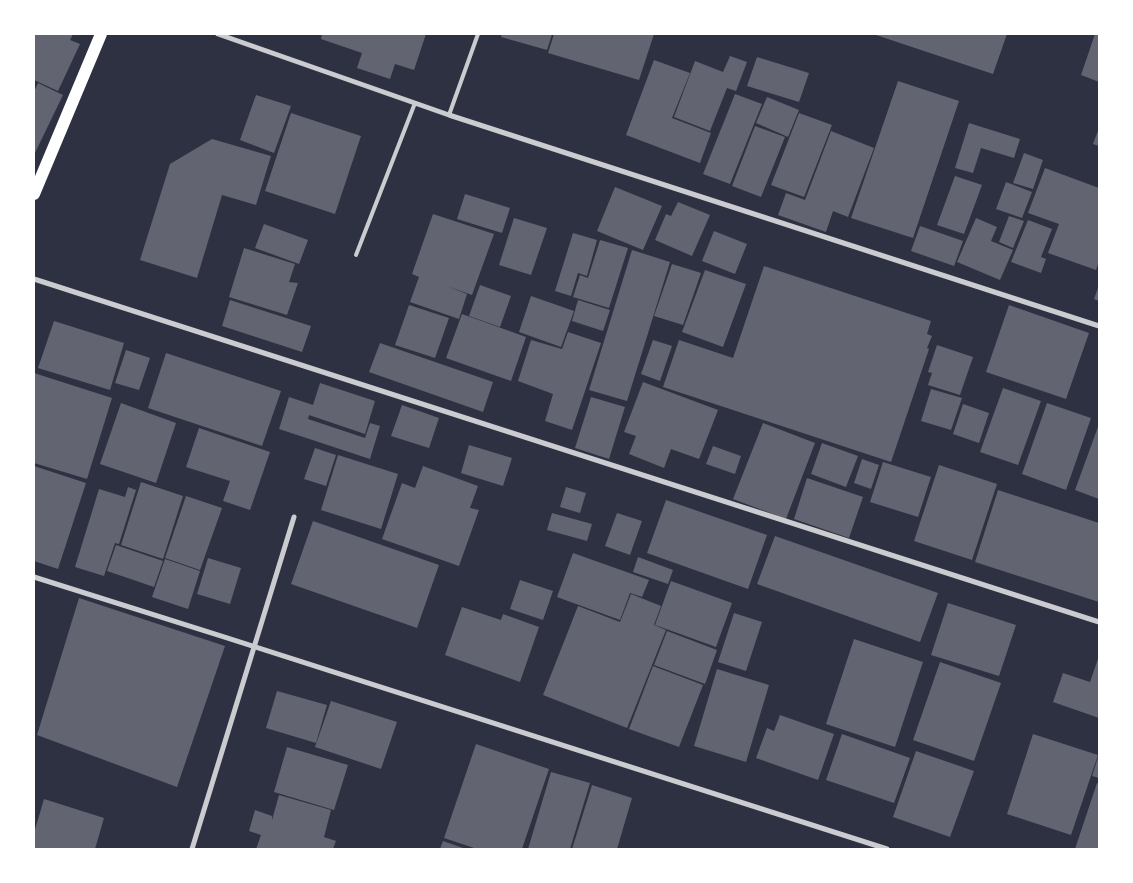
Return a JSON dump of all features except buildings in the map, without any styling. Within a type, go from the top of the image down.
[{"type":"main road","points":[[34,194],[101,34]]},
{"type":"street","points":[[218,34],[449,115],[1099,326]]},
{"type":"street","points":[[34,280],[1099,622]]},
{"type":"street","points":[[192,849],[294,517]]},
{"type":"street","points":[[34,578],[254,646],[887,849]]},
{"type":"lane","points":[[449,115],[478,34]]},
{"type":"lane","points":[[356,255],[415,103]]}]
